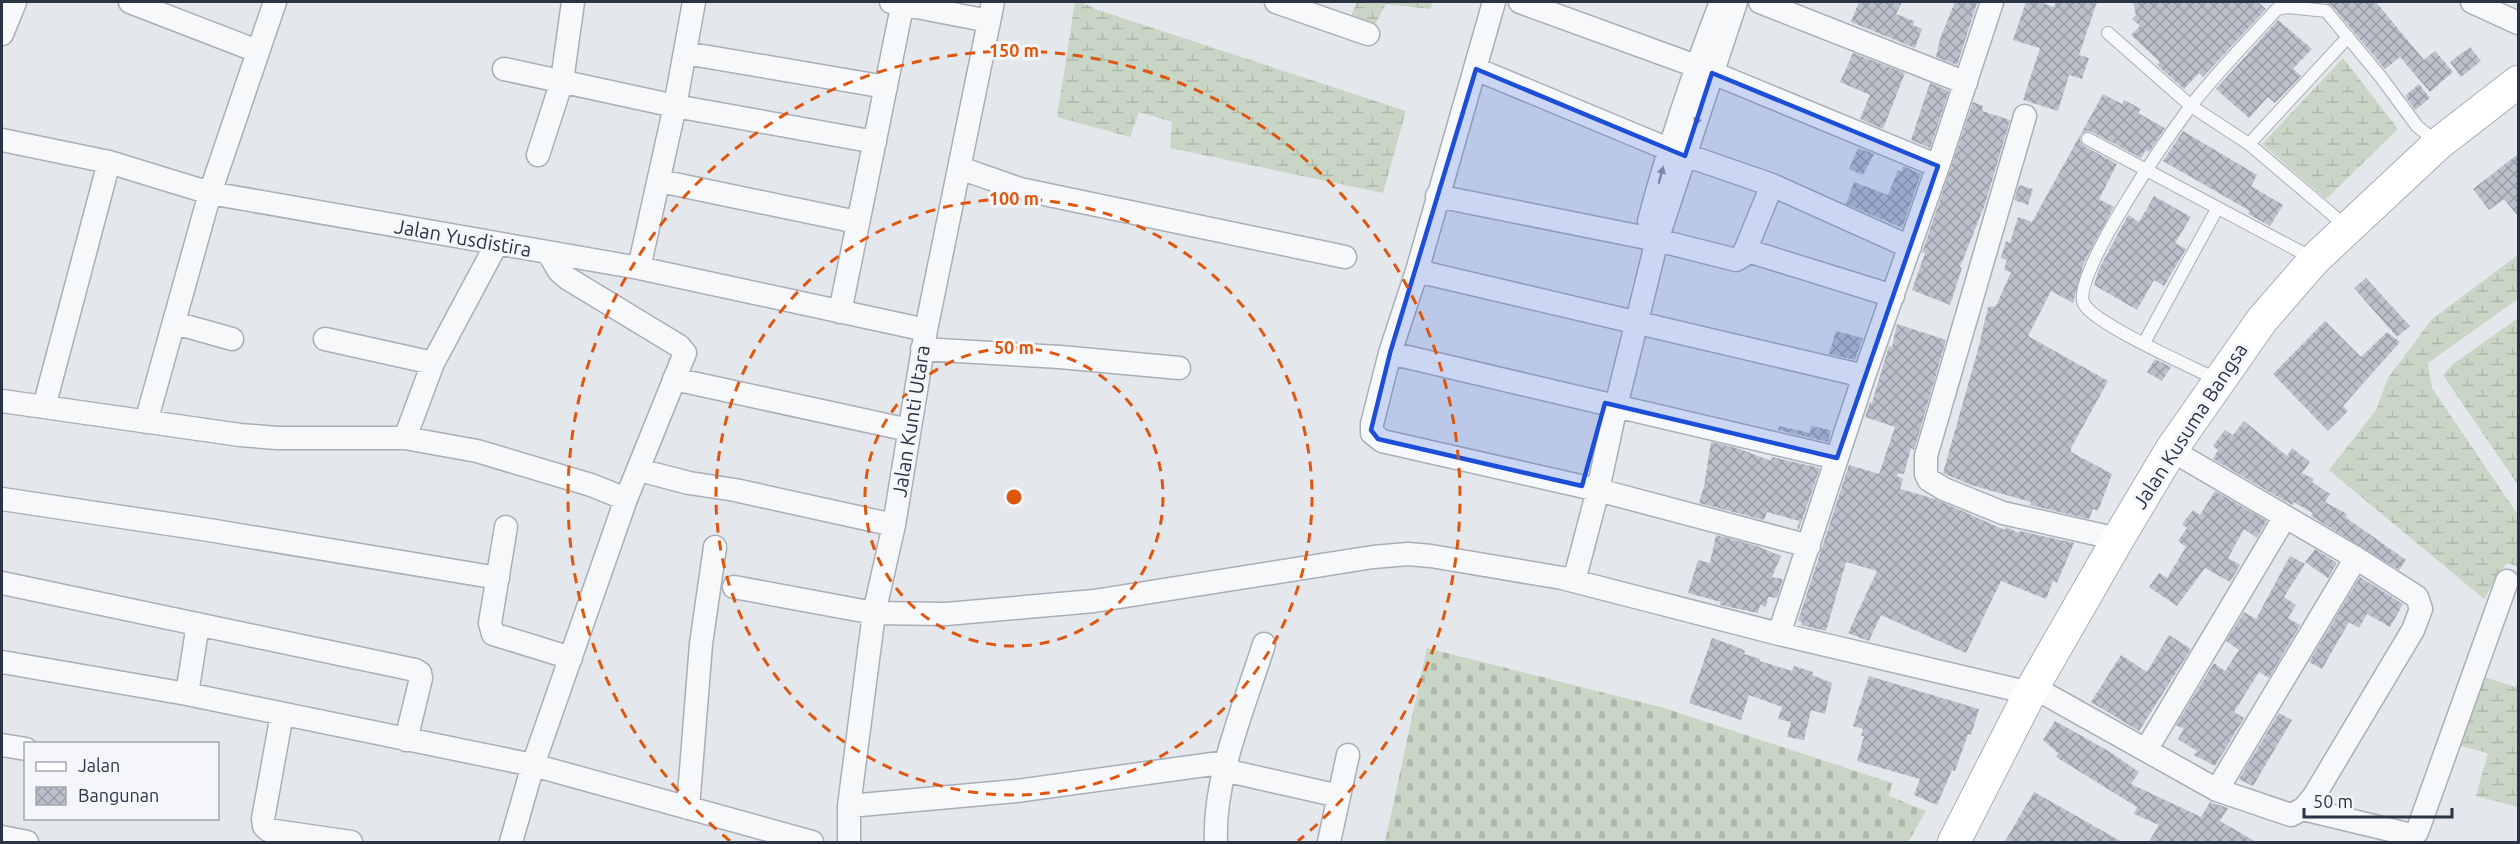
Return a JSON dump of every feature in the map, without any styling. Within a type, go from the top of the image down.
[{"type":"street","points":[[2,34],[15,2]]},
{"type":"street","points":[[130,2],[257,51]]},
{"type":"street","points":[[146,422],[210,193],[275,2]]},
{"type":"street","points":[[538,155],[562,81],[573,2]]},
{"type":"street","points":[[639,268],[660,181],[694,2]]},
{"type":"street","points":[[840,312],[886,87],[899,2],[991,11]]},
{"type":"street","points":[[1276,2],[1368,34]]},
{"type":"street","points":[[1494,2],[1417,271],[1390,353],[1371,430],[1378,439],[1590,488],[1809,546]]},
{"type":"street","points":[[1520,2],[1704,70],[1938,166]]},
{"type":"street","points":[[1568,580],[1651,239],[1704,70],[1721,2]]},
{"type":"street","points":[[1704,70],[1736,2]]},
{"type":"street","points":[[1760,2],[1966,83]]},
{"type":"street","points":[[1779,634],[1864,376],[1938,166],[1992,2]]},
{"type":"street","points":[[2472,2],[2518,23]]},
{"type":"street","name":"Jalan Kunti Utara","points":[[849,843],[849,806],[874,613],[894,525],[924,339],[991,11]]},
{"type":"street","points":[[685,53],[886,87]]},
{"type":"street","points":[[504,69],[675,106],[875,142]]},
{"type":"street","points":[[1476,69],[1677,152],[1772,185],[1910,247]]},
{"type":"street","name":"Jalan Kusuma Bangsa","points":[[1954,843],[2032,690],[2118,539],[2171,450],[2262,320],[2314,260],[2438,144],[2518,82]]},
{"type":"street","points":[[2025,116],[1926,456],[1926,474],[1929,480],[1944,489],[2003,513],[2118,539]]},
{"type":"street","name":"Jalan Yusdistira","points":[[2,140],[109,162],[210,193],[496,245],[639,268],[840,312],[924,339],[1060,357],[1179,368]]},
{"type":"street","points":[[44,407],[109,162]]},
{"type":"street","points":[[960,168],[1020,189],[1345,257]]},
{"type":"street","points":[[660,181],[857,222]]},
{"type":"street","points":[[1437,196],[1651,239],[1733,260],[1741,258],[1772,185]]},
{"type":"street","points":[[405,438],[433,363],[496,245]]},
{"type":"street","points":[[1745,250],[1893,296]]},
{"type":"street","points":[[511,843],[533,765],[626,499],[685,357],[682,348],[567,278],[559,271],[549,254]]},
{"type":"street","points":[[1417,271],[1864,376]]},
{"type":"street","points":[[174,323],[232,339]]},
{"type":"street","points":[[325,339],[433,363]]},
{"type":"street","points":[[1390,353],[1837,458]]},
{"type":"street","points":[[674,379],[909,430]]},
{"type":"street","points":[[2,400],[146,422],[277,438],[405,438],[477,451],[591,485],[626,499]]},
{"type":"street","points":[[734,587],[874,613],[946,614],[1094,601],[1391,555],[1419,555],[1460,560],[1568,580],[1779,634],[2032,690],[2217,790],[2291,815],[2303,809],[2314,796],[2413,630],[2421,609],[2417,597],[2356,558],[2171,450]]},
{"type":"street","points":[[639,470],[894,525]]},
{"type":"street","points":[[2,499],[209,530],[498,578]]},
{"type":"street","points":[[2146,750],[2285,517]]},
{"type":"street","points":[[506,527],[490,623],[493,634],[571,658]]},
{"type":"street","points":[[688,808],[701,644],[715,547]]},
{"type":"street","points":[[2217,790],[2356,558]]},
{"type":"street","points":[[2303,809],[2385,836],[2417,832],[2507,581]]},
{"type":"street","points":[[2,583],[419,672],[421,678],[406,740]]},
{"type":"street","points":[[187,694],[198,624]]},
{"type":"street","points":[[1216,843],[1216,819],[1226,766],[1264,644]]},
{"type":"street","points":[[2,662],[187,694],[533,765],[812,843]]},
{"type":"street","points":[[282,714],[263,819],[264,826],[268,830],[351,843]]},
{"type":"street","points":[[2,745],[24,750]]},
{"type":"street","points":[[1329,843],[1348,755]]},
{"type":"street","points":[[849,806],[1016,791],[1226,766],[1339,796]]},
{"type":"street","points":[[2,837],[27,843]]},
{"type":"lane","points":[[2218,380],[2092,314],[2083,303],[2082,295],[2084,285],[2105,238],[2146,170],[2191,106],[2277,9],[2288,7],[2326,11],[2418,126],[2438,144]]},
{"type":"lane","points":[[2108,33],[2191,106],[2249,144],[2348,228]]},
{"type":"lane","points":[[2249,144],[2348,37]]},
{"type":"lane","points":[[2088,139],[2314,260]]},
{"type":"lane","points":[[2144,343],[2217,209]]},
{"type":"highlighted area","points":[[1476,69],[1685,156],[1712,73],[1938,166],[1837,458],[1605,403],[1582,486],[1378,439],[1371,430],[1390,353]]},
{"type":"green space","points":[[1075,2],[1082,2],[1095,9],[1406,111],[1383,193],[1170,148],[1172,122],[1139,112],[1130,137],[1057,117]]},
{"type":"green space","points":[[1357,2],[1433,2],[1430,9],[1386,4],[1373,28],[1349,21]]},
{"type":"green space","points":[[2343,58],[2398,129],[2326,199],[2262,144]]},
{"type":"green space","points":[[2518,255],[2518,299],[2428,363],[2432,388],[2518,515],[2518,567],[2508,563],[2504,566],[2484,599],[2329,470],[2376,410],[2388,378],[2432,319]]},
{"type":"green space","points":[[2518,318],[2518,485],[2443,375],[2453,364]]},
{"type":"green space","points":[[1427,648],[1664,708],[1892,783],[1889,796],[1926,811],[1908,842],[1385,842]]},
{"type":"green space","points":[[2478,675],[2515,687],[2518,681],[2518,807],[2476,796],[2488,753],[2453,744]]},
{"type":"building","points":[[1859,2],[1902,2],[1896,14],[1914,21],[1913,25],[1922,29],[1915,48],[1851,22]]},
{"type":"building","points":[[1955,2],[1977,3],[1957,65],[1936,57],[1940,39]]},
{"type":"building","points":[[2026,2],[2039,2],[2054,7],[2056,2],[2097,2],[2079,55],[2089,58],[2082,79],[2069,75],[2058,111],[2023,100],[2040,48],[2013,40]]},
{"type":"building","points":[[2133,2],[2258,2],[2266,9],[2203,77],[2199,73],[2184,89],[2157,65],[2160,62],[2131,35],[2140,26],[2132,19],[2136,15]]},
{"type":"building","points":[[2324,2],[2376,2],[2424,60],[2435,51],[2453,72],[2430,92],[2400,57],[2385,69],[2332,6]]},
{"type":"building","points":[[2278,20],[2312,49],[2293,69],[2301,76],[2275,103],[2268,97],[2249,118],[2216,89]]},
{"type":"building","points":[[2470,47],[2481,61],[2461,77],[2450,62]]},
{"type":"building","points":[[1853,53],[1905,73],[1883,129],[1860,119],[1870,95],[1840,82]]},
{"type":"building","points":[[1930,83],[1949,91],[1930,148],[1911,140]]},
{"type":"building","points":[[2419,84],[2430,98],[2415,110],[2405,96]]},
{"type":"building","points":[[2103,94],[2122,104],[2124,100],[2141,109],[2138,113],[2165,128],[2149,152],[2146,150],[2141,158],[2092,132],[2087,131],[2081,135],[2080,140],[2084,146],[2117,164],[2099,199],[2114,207],[2084,262],[2073,303],[2051,291],[2028,336],[2108,381],[2071,448],[2071,452],[2112,474],[2098,511],[2093,509],[2089,519],[2030,505],[2031,502],[1971,485],[1943,473],[1988,307],[1996,306],[2011,272],[2004,270],[2007,260],[2001,258],[2006,241],[2010,243],[2018,217],[2032,222]]},
{"type":"building","points":[[1973,102],[1983,106],[1982,111],[2010,120],[1985,204],[1960,267],[1962,268],[1950,305],[1912,290],[1925,253],[1922,252]]},
{"type":"building","points":[[2183,131],[2257,175],[2251,186],[2283,205],[2270,226],[2248,214],[2250,211],[2163,161]]},
{"type":"building","points":[[1858,148],[1874,154],[1863,175],[1849,169]]},
{"type":"building","points":[[2518,154],[2518,216],[2504,199],[2489,210],[2473,189]]},
{"type":"building","points":[[1903,166],[1921,174],[1902,228],[1846,204],[1854,182],[1888,195],[1898,170],[1901,172]]},
{"type":"building","points":[[2019,185],[2033,189],[2028,205],[2014,200]]},
{"type":"building","points":[[2154,196],[2191,217],[2175,243],[2186,249],[2164,286],[2154,280],[2137,310],[2094,285],[2099,269],[2128,215],[2139,222]]},
{"type":"building","points":[[2366,278],[2410,326],[2397,337],[2354,288]]},
{"type":"building","points":[[2325,321],[2361,357],[2387,332],[2400,342],[2343,406],[2348,411],[2328,431],[2273,374]]},
{"type":"building","points":[[1897,324],[1946,340],[1914,450],[1911,448],[1904,474],[1898,473],[1897,476],[1903,479],[1900,489],[1935,499],[2005,530],[2006,527],[2019,533],[2020,531],[2074,543],[2057,583],[2053,581],[2046,599],[2001,581],[1966,653],[1881,615],[1869,641],[1848,633],[1877,571],[1846,562],[1826,631],[1801,625],[1802,622],[1798,621],[1849,465],[1879,474],[1895,427],[1865,417],[1870,402],[1872,403],[1889,346],[1892,347]]},
{"type":"building","points":[[1836,331],[1863,338],[1855,360],[1829,354]]},
{"type":"building","points":[[2155,359],[2171,367],[2162,381],[2147,372]]},
{"type":"building","points":[[2244,421],[2287,456],[2292,448],[2310,462],[2302,473],[2314,479],[2312,482],[2330,494],[2325,502],[2347,514],[2345,517],[2406,560],[2399,570],[2311,516],[2313,513],[2293,502],[2292,505],[2213,459],[2218,450],[2213,446],[2225,430],[2233,435]]},
{"type":"building","points":[[1779,426],[1810,433],[1811,426],[1831,430],[1828,442],[1778,430]]},
{"type":"building","points":[[1711,442],[1737,448],[1771,461],[1772,457],[1820,468],[1799,529],[1797,529],[1799,521],[1767,512],[1764,520],[1699,503]]},
{"type":"building","points":[[2215,491],[2267,521],[2257,538],[2244,529],[2228,558],[2240,565],[2230,582],[2205,568],[2177,606],[2149,587],[2159,573],[2167,578],[2186,547],[2178,541],[2187,528],[2182,524],[2193,510],[2200,515]]},
{"type":"building","points":[[1716,535],[1754,545],[1781,556],[1772,577],[1783,579],[1777,598],[1768,597],[1766,607],[1760,605],[1758,613],[1720,605],[1721,602],[1688,593],[1698,560],[1710,563]]},
{"type":"building","points":[[2315,549],[2337,563],[2328,578],[2305,562]]},
{"type":"building","points":[[2290,556],[2305,564],[2284,597],[2296,605],[2288,618],[2300,625],[2269,678],[2259,672],[2234,712],[2244,718],[2215,766],[2194,755],[2197,751],[2178,739],[2184,729],[2176,725],[2214,663],[2225,671],[2239,650],[2226,641],[2244,612],[2256,619]]},
{"type":"building","points":[[2360,577],[2403,604],[2390,627],[2367,614],[2359,628],[2349,622],[2322,669],[2309,662]]},
{"type":"building","points":[[2169,635],[2191,649],[2139,731],[2091,702],[2121,655],[2147,672]]},
{"type":"building","points":[[1712,638],[1735,646],[1745,651],[1744,654],[1760,659],[1760,661],[1792,671],[1794,666],[1813,672],[1812,675],[1832,683],[1825,714],[1811,710],[1804,740],[1787,737],[1791,722],[1778,719],[1782,707],[1749,695],[1741,720],[1689,703]]},
{"type":"building","points":[[1869,676],[1979,709],[1971,735],[1968,734],[1955,771],[1952,770],[1937,805],[1914,795],[1920,779],[1857,761],[1864,736],[1861,736],[1863,729],[1853,726]]},
{"type":"building","points":[[2279,713],[2292,720],[2253,786],[2239,779]]},
{"type":"building","points":[[2055,721],[2110,752],[2139,772],[2131,784],[2201,817],[2210,802],[2228,808],[2220,821],[2258,843],[2148,843],[2159,825],[2134,814],[2137,807],[2056,757],[2058,753],[2043,740]]},
{"type":"building","points":[[2034,792],[2124,843],[2004,843]]}]
